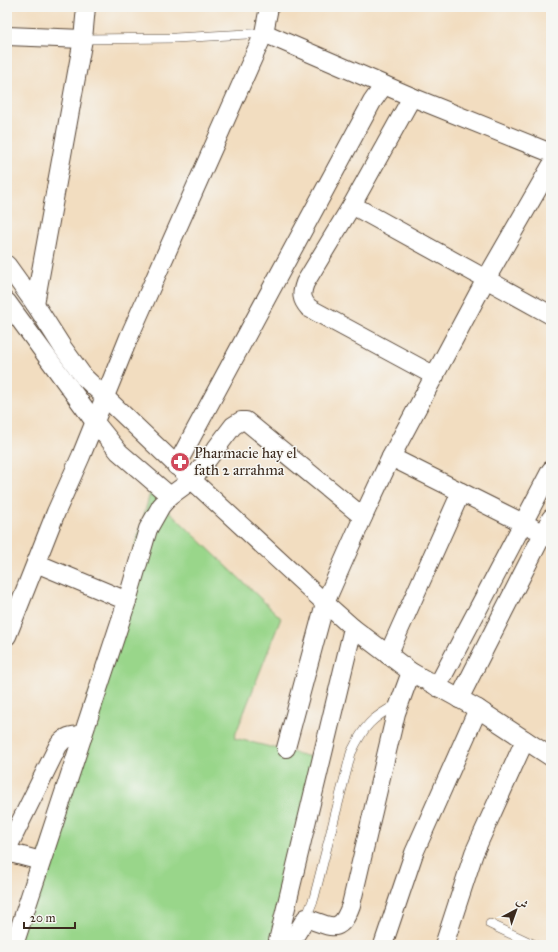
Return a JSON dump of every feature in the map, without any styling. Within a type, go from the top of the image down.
[{"type":"street","points":[[35,304],[83,39],[86,7]]},
{"type":"street","points":[[7,634],[129,337],[264,33],[269,7]]},
{"type":"street","points":[[264,33],[412,97],[551,153]]},
{"type":"street","points":[[7,36],[83,39]]},
{"type":"street","points":[[176,466],[372,102],[384,85]]},
{"type":"street","points":[[412,97],[352,205],[304,283],[301,294],[303,301],[309,308],[435,376]]},
{"type":"street","points":[[286,748],[326,603],[363,516],[391,457],[486,279],[551,166]]},
{"type":"street","points":[[352,205],[551,315]]},
{"type":"street","points":[[7,265],[84,377],[176,466],[353,628],[411,672],[478,709],[550,755]]},
{"type":"street","points":[[7,302],[94,422],[119,452],[170,496]]},
{"type":"street","points":[[14,945],[128,601],[148,529],[161,506],[170,496],[192,480],[233,426],[241,421],[246,421],[363,516]]},
{"type":"street","points":[[391,457],[523,522],[547,536]]},
{"type":"street","points":[[437,687],[551,470]]},
{"type":"street","points":[[388,655],[460,492]]},
{"type":"street","points":[[459,699],[547,536],[551,518]]},
{"type":"street","points":[[36,563],[128,601]]},
{"type":"street","points":[[277,945],[353,628]]},
{"type":"street","points":[[287,945],[293,939],[306,918],[333,927],[340,925],[347,916],[351,905],[398,704],[408,684],[411,672]]},
{"type":"street","points":[[383,945],[414,853],[478,709]]},
{"type":"street","points":[[41,861],[7,850],[58,746],[66,738],[77,735],[83,736]]},
{"type":"street","points":[[444,945],[474,853],[525,740]]},
{"type":"lane","points":[[83,39],[176,38],[264,33]]},
{"type":"lane","points":[[306,918],[314,898],[351,753],[360,735],[369,724],[379,714],[398,704]]},
{"type":"lane","points":[[490,924],[534,945]]},
{"type":"green space","points":[[150,493],[281,618],[234,738],[327,761],[281,945],[12,945],[143,519]]},
{"type":"place","name":"Pharmacie hay el fath 2 arrahma","points":[[180,462]]}]
